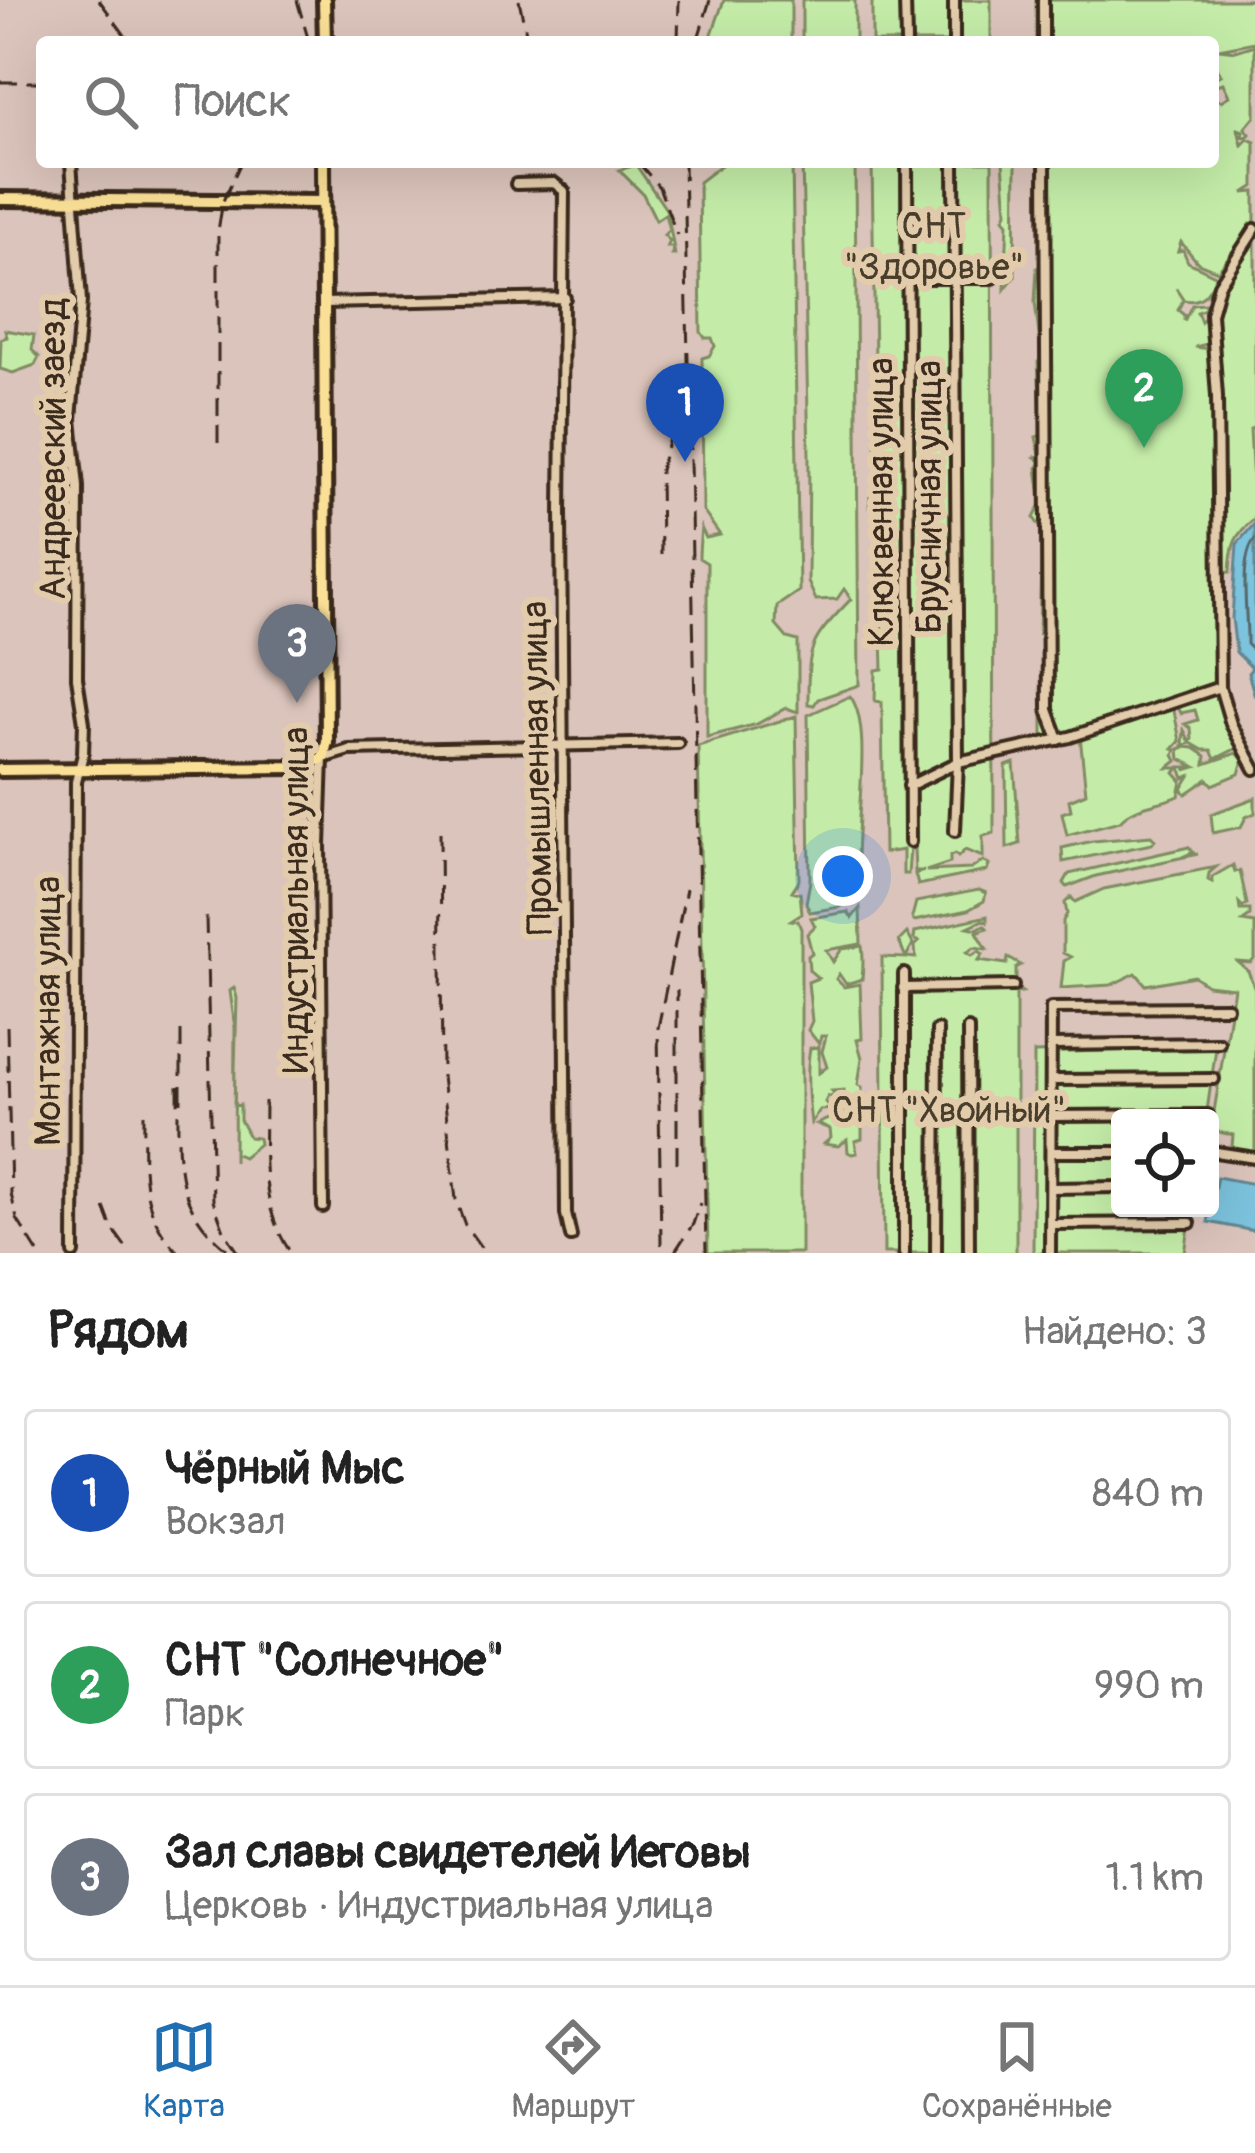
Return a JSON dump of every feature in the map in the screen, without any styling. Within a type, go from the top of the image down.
[{"type":"main road","points":[[324,0],[325,36]]},
{"type":"main road","name":"Индустриальная улица","points":[[322,168],[327,742],[322,765]]},
{"type":"main road","points":[[0,199],[322,202]]},
{"type":"main road","points":[[0,770],[322,765]]},
{"type":"street","points":[[905,0],[906,36]]},
{"type":"street","points":[[953,0],[954,36]]},
{"type":"street","points":[[1043,0],[1043,36]]},
{"type":"street","name":"Андреевский заезд","points":[[70,168],[81,301],[72,372],[71,434],[78,487],[77,678],[84,721],[78,769]]},
{"type":"street","name":"Клюквенная улица","points":[[907,168],[910,842]]},
{"type":"street","name":"Брусничная улица","points":[[954,168],[955,831]]},
{"type":"street","points":[[1045,168],[1048,710],[1059,740]]},
{"type":"street","name":"Промышленная улица","points":[[516,184],[562,186],[566,1214],[572,1236]]},
{"type":"street","points":[[1255,229],[1219,285],[1211,314],[1217,396],[1220,687],[1237,737],[1255,769]]},
{"type":"street","points":[[907,278],[993,278]]},
{"type":"street","points":[[324,303],[565,298]]},
{"type":"street","points":[[909,786],[958,762],[1059,740],[1220,687]]},
{"type":"street","points":[[327,742],[331,749],[342,752],[678,743]]},
{"type":"street","points":[[322,765],[342,752]]},
{"type":"street","name":"Индустриальная улица","points":[[322,765],[323,1207]]},
{"type":"street","name":"Монтажная улица","points":[[74,1253],[78,769]]},
{"type":"street","points":[[904,974],[904,1253]]},
{"type":"street","points":[[903,988],[1013,986]]},
{"type":"street","points":[[1050,1253],[1051,1008],[1227,1007]]},
{"type":"street","points":[[968,1029],[968,1253]]},
{"type":"street","points":[[936,1253],[937,1030]]},
{"type":"street","points":[[1052,1045],[1219,1043]]},
{"type":"street","points":[[1053,1080],[1214,1079]]},
{"type":"street","points":[[1052,1116],[1111,1116]]},
{"type":"street","points":[[1052,1152],[1111,1152]]},
{"type":"street","points":[[1219,1152],[1255,1158]]},
{"type":"street","points":[[1052,1188],[1111,1187]]},
{"type":"street","points":[[1052,1224],[1190,1223]]},
{"type":"green space","points":[[724,0],[791,0],[791,36],[711,36]]},
{"type":"green space","points":[[802,0],[855,0],[855,36],[802,36]]},
{"type":"green space","points":[[872,0],[991,0],[991,36],[872,36]]},
{"type":"green space","points":[[1036,0],[1255,0],[1255,42],[1219,49],[1219,36],[1036,36]]},
{"type":"green space","points":[[1255,45],[1255,116],[1245,128],[1247,137],[1238,129],[1242,145],[1248,139],[1255,142],[1255,186],[1244,193],[1255,192],[1255,221],[1218,271],[1198,263],[1181,242],[1178,251],[1183,250],[1188,262],[1217,276],[1196,300],[1184,300],[1176,288],[1183,300],[1178,310],[1184,321],[1192,305],[1205,304],[1197,312],[1201,322],[1206,316],[1207,344],[1195,347],[1218,350],[1214,311],[1219,291],[1255,235],[1255,426],[1250,430],[1255,518],[1235,542],[1230,572],[1212,573],[1215,683],[1043,741],[1042,530],[1034,518],[1042,503],[1037,468],[1042,462],[1035,457],[1040,455],[1036,437],[1042,435],[1038,362],[1042,359],[1035,302],[1037,268],[1041,266],[1039,168],[1219,168],[1219,100],[1229,96],[1223,83],[1219,84],[1219,49],[1236,51]]},
{"type":"green space","points":[[638,168],[667,211],[675,255],[664,235],[669,230],[665,214],[656,220],[643,194],[619,170]]},
{"type":"green space","points":[[717,168],[792,168],[799,591],[777,606],[776,625],[787,638],[798,641],[798,712],[786,708],[757,724],[707,737],[707,563],[699,558],[701,528],[706,538],[720,535],[703,511],[702,358],[715,346],[701,332],[699,182]]},
{"type":"green space","points":[[802,168],[855,168],[859,685],[818,699],[814,705],[808,704],[814,646],[851,599],[844,589],[837,599],[816,600],[808,582]]},
{"type":"green space","name":"СНТ \"Здоровье\"","points":[[872,168],[992,168],[994,833],[983,836],[983,857],[965,850],[958,857],[950,856],[950,863],[926,871],[971,869],[983,861],[989,865],[987,871],[918,885],[915,874],[924,871],[915,871],[914,848],[910,849],[908,874],[903,874],[903,850],[884,853],[882,702],[875,701],[876,670],[883,669],[878,509],[869,508],[870,497],[877,496]]},
{"type":"green space","points":[[1003,168],[1016,168],[1015,276],[1005,289],[1008,223],[1004,218]]},
{"type":"green space","points":[[5,330],[34,335],[32,350],[39,357],[35,365],[13,373],[0,369]]},
{"type":"green space","points":[[1209,691],[1217,694],[1237,748],[1215,759],[1211,750],[1183,745],[1184,730],[1190,742],[1192,739],[1191,728],[1185,724],[1198,720],[1195,710],[1181,713],[1176,703]]},
{"type":"green space","points":[[850,696],[861,737],[857,852],[862,895],[840,907],[810,912],[806,903],[810,881],[808,715]]},
{"type":"green space","points":[[1173,706],[1180,741],[1173,749],[1177,761],[1168,768],[1179,768],[1175,773],[1182,781],[1179,796],[1140,808],[1120,821],[1067,835],[1062,813],[1071,810],[1069,800],[1086,793],[1080,736]]},
{"type":"green space","points":[[796,716],[799,880],[792,891],[800,893],[802,913],[791,920],[798,921],[801,929],[801,1253],[708,1253],[698,746]]},
{"type":"green space","points":[[1179,749],[1206,756],[1205,764],[1237,753],[1243,760],[1239,774],[1213,785],[1208,779],[1186,794],[1182,789],[1190,776],[1184,778],[1180,767],[1196,767],[1180,759]]},
{"type":"green space","points":[[1014,763],[1020,844],[1007,848],[1006,766]]},
{"type":"green space","points":[[1255,798],[1255,813],[1241,827],[1213,833],[1211,814]]},
{"type":"green space","points":[[1151,836],[1152,844],[1063,862],[1062,848]]},
{"type":"green space","points":[[1189,847],[1193,852],[1182,857],[1198,854],[1067,887],[1064,883],[1069,874]]},
{"type":"green space","points":[[1233,865],[1235,872],[1240,871],[1247,904],[1239,903],[1240,910],[1250,910],[1243,921],[1255,923],[1255,958],[1251,963],[1238,962],[1248,971],[1255,989],[1255,1155],[1232,1147],[1233,1135],[1219,1132],[1219,1109],[1214,1109],[1234,988],[1207,985],[1194,976],[1146,985],[1136,973],[1111,985],[1061,988],[1064,961],[1071,957],[1063,953],[1063,921],[1065,903],[1071,897],[1075,902],[1104,889],[1216,867],[1209,873],[1212,882],[1212,877]]},
{"type":"green space","points":[[979,890],[986,893],[984,901],[968,910],[914,921],[912,917],[916,902]]},
{"type":"green space","points":[[860,908],[861,944],[826,950],[833,962],[842,949],[862,946],[863,951],[862,979],[846,984],[839,974],[836,979],[844,987],[860,984],[862,1039],[857,1040],[862,1101],[853,1098],[850,1112],[863,1114],[855,1121],[862,1126],[862,1139],[855,1141],[857,1153],[852,1154],[847,1140],[838,1146],[824,1144],[831,1138],[830,1129],[817,1124],[833,1117],[837,1123],[846,1122],[844,1090],[832,1091],[837,1097],[828,1096],[825,1102],[839,1104],[820,1110],[811,1123],[810,1048],[819,1047],[819,1073],[827,1067],[822,1052],[826,1036],[821,1036],[819,1044],[808,1030],[812,1021],[808,982],[818,978],[809,970],[812,953],[807,934],[815,926],[811,918],[848,912],[852,918]]},
{"type":"green space","name":"СНТ \"Хвойный\"","points":[[987,916],[987,922],[968,927],[987,928],[977,932],[987,949],[974,947],[967,952],[979,951],[983,954],[979,960],[1007,964],[1008,958],[1021,965],[1016,968],[1016,988],[1022,992],[1016,993],[1016,1253],[884,1253],[882,957],[906,958],[899,941],[907,933],[913,944],[906,957],[916,958],[919,942],[915,932]]},
{"type":"green space","points":[[234,988],[237,998],[235,1085],[230,991]]},
{"type":"green space","points":[[1216,1048],[1207,1109],[1111,1109],[1111,1217],[1191,1217],[1185,1253],[1033,1253],[1034,1053]]},
{"type":"green space","points":[[240,1105],[240,1120],[249,1137],[258,1138],[259,1144],[243,1157],[234,1153],[234,1106]]},
{"type":"water","points":[[1255,523],[1255,696],[1248,673],[1252,668],[1236,652],[1232,618],[1237,544]]},
{"type":"water","points":[[1219,1177],[1255,1184],[1254,1231],[1208,1222],[1209,1217],[1219,1217]]},
{"type":"railway","points":[[99,0],[126,36]]},
{"type":"railway","points":[[297,0],[307,36]]},
{"type":"railway","points":[[519,0],[527,36]]},
{"type":"railway","points":[[678,36],[679,0]]},
{"type":"railway","points":[[699,36],[710,0]]},
{"type":"railway","points":[[0,82],[36,82]]},
{"type":"railway","points":[[218,443],[218,231],[223,201],[238,168]]},
{"type":"railway","points":[[643,168],[659,187],[677,235]]},
{"type":"railway","points":[[684,168],[706,1253]]},
{"type":"railway","points":[[661,555],[660,470],[679,404]]},
{"type":"railway","points":[[440,832],[442,1076],[456,1200],[465,1225],[485,1253]]},
{"type":"railway","points":[[661,1245],[658,1028],[686,889]]},
{"type":"railway","points":[[206,917],[213,1201],[239,1253]]},
{"type":"railway","points":[[677,990],[677,1163]]},
{"type":"railway","points":[[7,1026],[11,1194],[17,1219],[38,1253]]},
{"type":"railway","points":[[181,1031],[181,1103]]},
{"type":"railway","points":[[178,1086],[179,1155],[186,1195],[208,1232],[227,1249]]},
{"type":"railway","points":[[265,1101],[269,1199],[291,1253]]},
{"type":"railway","points":[[144,1114],[144,1171],[150,1205],[156,1222],[179,1253]]},
{"type":"railway","points":[[674,1253],[700,1203]]},
{"type":"railway","points":[[104,1207],[130,1253]]},
{"type":"place","name":"СНТ \"Солнечное\"","points":[[1144,448]]},
{"type":"place","name":"Чёрный Мыс","points":[[685,462]]},
{"type":"place","name":"Зал славы свидетелей Иеговы","points":[[297,703]]}]
